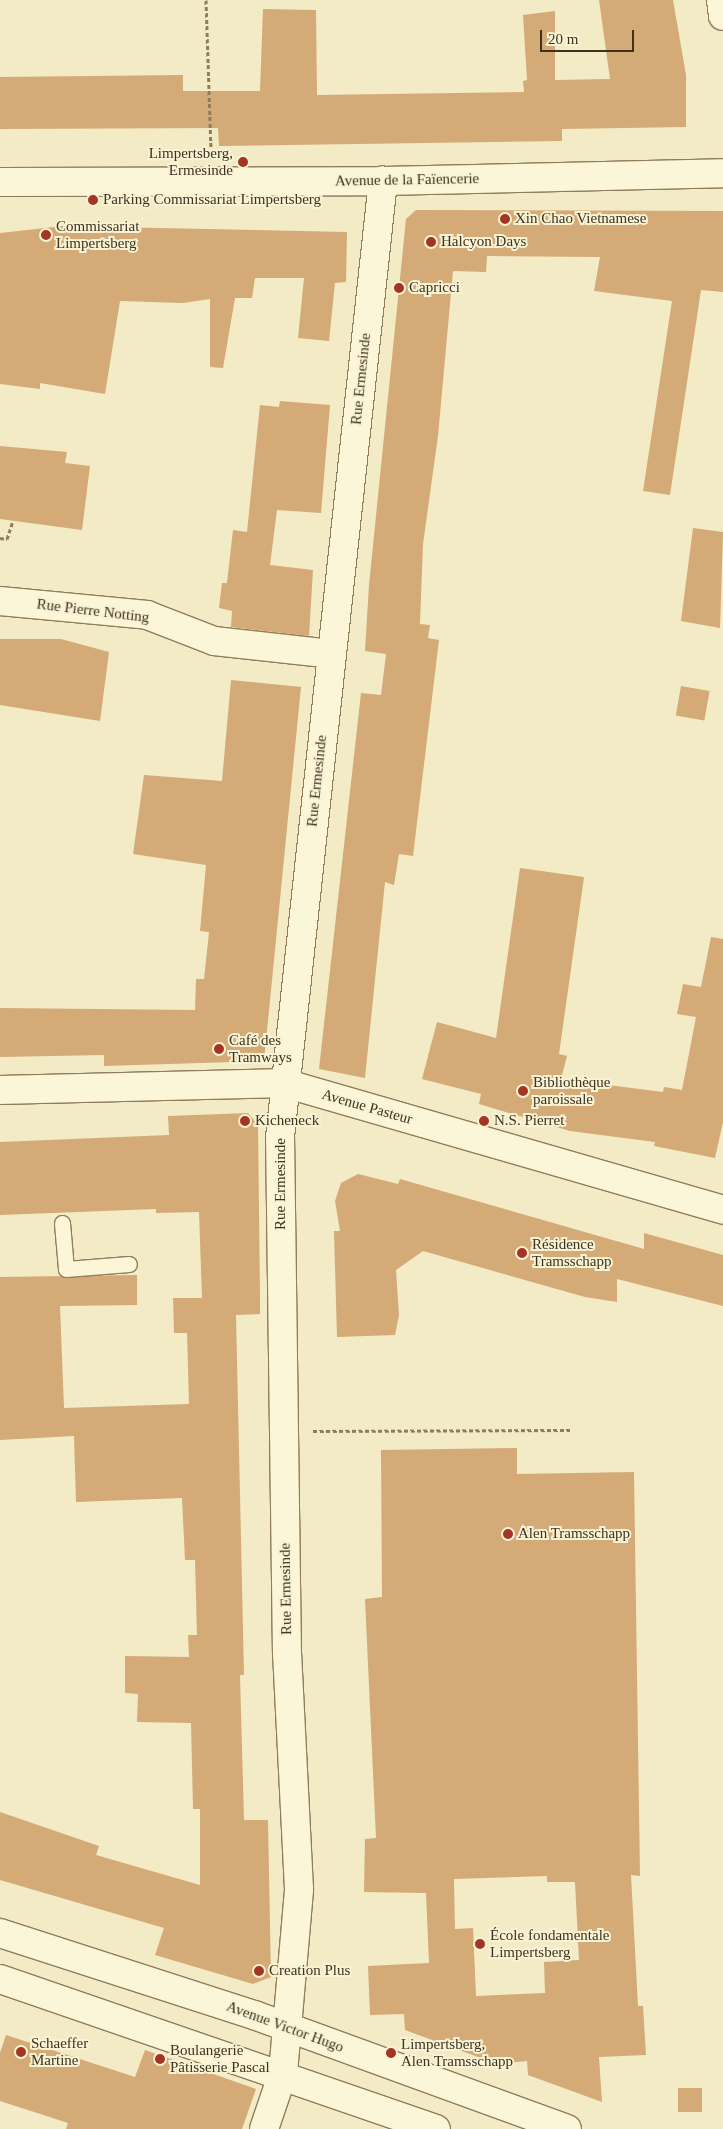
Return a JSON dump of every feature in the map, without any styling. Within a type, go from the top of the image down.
[{"type":"street","points":[[721,0],[723,16]]},
{"type":"street","name":"Avenue de la Faïencerie","points":[[0,182],[383,181],[723,173]]},
{"type":"street","name":"Rue Ermesinde","points":[[264,2129],[283,2073],[299,1888],[287,1655],[280,1137],[284,1083],[383,181]]},
{"type":"street","name":"Rue Pierre Notting","points":[[0,601],[147,615],[214,641],[331,654]]},
{"type":"street","name":"Avenue Pasteur","points":[[0,1090],[284,1083],[723,1210]]},
{"type":"street","name":"Avenue Victor Hugo","points":[[0,1933],[288,2029],[567,2129]]},
{"type":"street","points":[[0,1979],[283,2073],[436,2129]]},
{"type":"lane","points":[[62,1223],[66,1269],[129,1264]]},
{"type":"path","points":[[206,0],[211,152],[220,152]]},
{"type":"path","points":[[0,538],[7,539],[13,521]]},
{"type":"path","points":[[311,1431],[570,1430]]},
{"type":"building","points":[[599,0],[673,0],[686,75],[686,127],[562,129],[562,141],[219,146],[218,128],[0,129],[0,77],[183,75],[183,91],[260,91],[263,9],[316,10],[317,95],[524,92],[523,81],[527,80],[523,15],[555,11],[555,80],[610,79]]},
{"type":"building","points":[[416,210],[723,211],[723,292],[701,290],[670,495],[643,491],[672,301],[594,291],[600,257],[487,256],[486,272],[453,271],[438,436],[423,544],[420,624],[430,625],[428,638],[439,640],[413,856],[399,854],[394,885],[385,882],[365,1078],[319,1069],[361,693],[381,695],[386,654],[365,651],[369,585],[406,219]]},
{"type":"building","points":[[63,226],[347,232],[346,282],[335,283],[329,341],[298,338],[304,278],[255,278],[252,298],[235,298],[223,368],[210,367],[210,299],[183,303],[120,301],[105,394],[40,383],[40,389],[0,384],[0,233]]},
{"type":"building","points":[[280,401],[330,405],[321,513],[277,510],[270,565],[313,570],[309,636],[231,627],[232,611],[219,608],[222,583],[227,583],[233,530],[247,532],[260,405],[279,407]]},
{"type":"building","points":[[0,446],[67,452],[65,463],[90,466],[82,530],[0,519]]},
{"type":"building","points":[[693,528],[723,532],[720,628],[681,621]]},
{"type":"building","points":[[0,639],[61,639],[109,652],[100,721],[0,705]]},
{"type":"building","points":[[231,680],[301,687],[264,1061],[104,1066],[104,1055],[0,1057],[0,1008],[195,1010],[196,979],[204,979],[209,932],[200,931],[206,865],[133,854],[144,775],[222,781]]},
{"type":"building","points":[[681,686],[710,691],[704,721],[676,716]]},
{"type":"building","points":[[520,868],[584,877],[559,1054],[567,1056],[561,1079],[663,1092],[664,1087],[682,1090],[696,1017],[677,1014],[683,984],[701,987],[711,937],[723,939],[723,1122],[715,1158],[654,1146],[655,1142],[570,1131],[479,1104],[481,1094],[422,1079],[437,1022],[496,1038]]},
{"type":"building","points":[[248,1113],[258,1125],[260,1314],[236,1315],[244,1675],[240,1675],[244,1820],[268,1820],[271,1977],[253,1984],[155,1955],[164,1928],[0,1880],[0,1812],[99,1846],[96,1855],[200,1885],[200,1809],[193,1809],[191,1723],[137,1722],[138,1694],[125,1693],[125,1656],[189,1657],[188,1635],[197,1635],[195,1560],[185,1560],[182,1498],[76,1502],[74,1436],[0,1440],[0,1277],[137,1275],[137,1305],[60,1306],[64,1408],[189,1404],[187,1333],[174,1333],[173,1298],[202,1298],[199,1212],[156,1213],[156,1209],[0,1215],[0,1142],[169,1135],[168,1116]]},
{"type":"building","name":"Résidence Tramsschapp","points":[[358,1174],[398,1184],[400,1179],[644,1249],[644,1233],[723,1255],[723,1306],[617,1279],[617,1302],[585,1297],[423,1251],[396,1270],[399,1315],[395,1335],[337,1337],[334,1231],[340,1231],[335,1201],[341,1183]]},
{"type":"building","points":[[517,1448],[517,1474],[634,1472],[640,1876],[631,1875],[638,2006],[643,2006],[646,2055],[599,2057],[602,2102],[528,2075],[527,2061],[497,2064],[405,2030],[404,2014],[370,2015],[368,1966],[429,1963],[426,1893],[364,1892],[365,1839],[376,1838],[365,1599],[382,1597],[381,1450]],"holes":[[[547,1876],[547,1882],[575,1882],[579,1960],[544,1962],[545,1993],[476,1996],[473,1928],[455,1929],[454,1879]]]},
{"type":"building","points":[[6,2035],[135,2077],[145,2050],[256,2089],[242,2129],[66,2129],[68,2123],[0,2101],[0,2053]]},
{"type":"building","points":[[678,2088],[702,2088],[702,2112],[678,2112]]},
{"type":"place","name":"Limpertsberg, Ermesinde","points":[[243,162]]},
{"type":"place","name":"Parking Commissariat Limpertsberg","points":[[93,200]]},
{"type":"place","name":"Xin Chao Vietnamese","points":[[505,219]]},
{"type":"place","name":"Commissariat Limpertsberg","points":[[46,235]]},
{"type":"place","name":"Halcyon Days","points":[[431,242]]},
{"type":"place","name":"Capricci","points":[[399,288]]},
{"type":"place","name":"Café des Tramways","points":[[219,1049]]},
{"type":"place","name":"Bibliothèque paroissale","points":[[523,1091]]},
{"type":"place","name":"Kicheneck","points":[[245,1121]]},
{"type":"place","name":"N.S. Pierret","points":[[484,1121]]},
{"type":"place","name":"Résidence Tramsschapp","points":[[522,1253]]},
{"type":"place","name":"Alen Tramsschapp","points":[[508,1534]]},
{"type":"place","name":"École fondamentale Limpertsberg","points":[[480,1944]]},
{"type":"place","name":"Creation Plus","points":[[259,1971]]},
{"type":"place","name":"Schaeffer Martine","points":[[21,2052]]},
{"type":"place","name":"Limpertsberg, Alen Tramsschapp","points":[[391,2053]]},
{"type":"place","name":"Boulangerie Pâtisserie Pascal","points":[[160,2059]]}]
